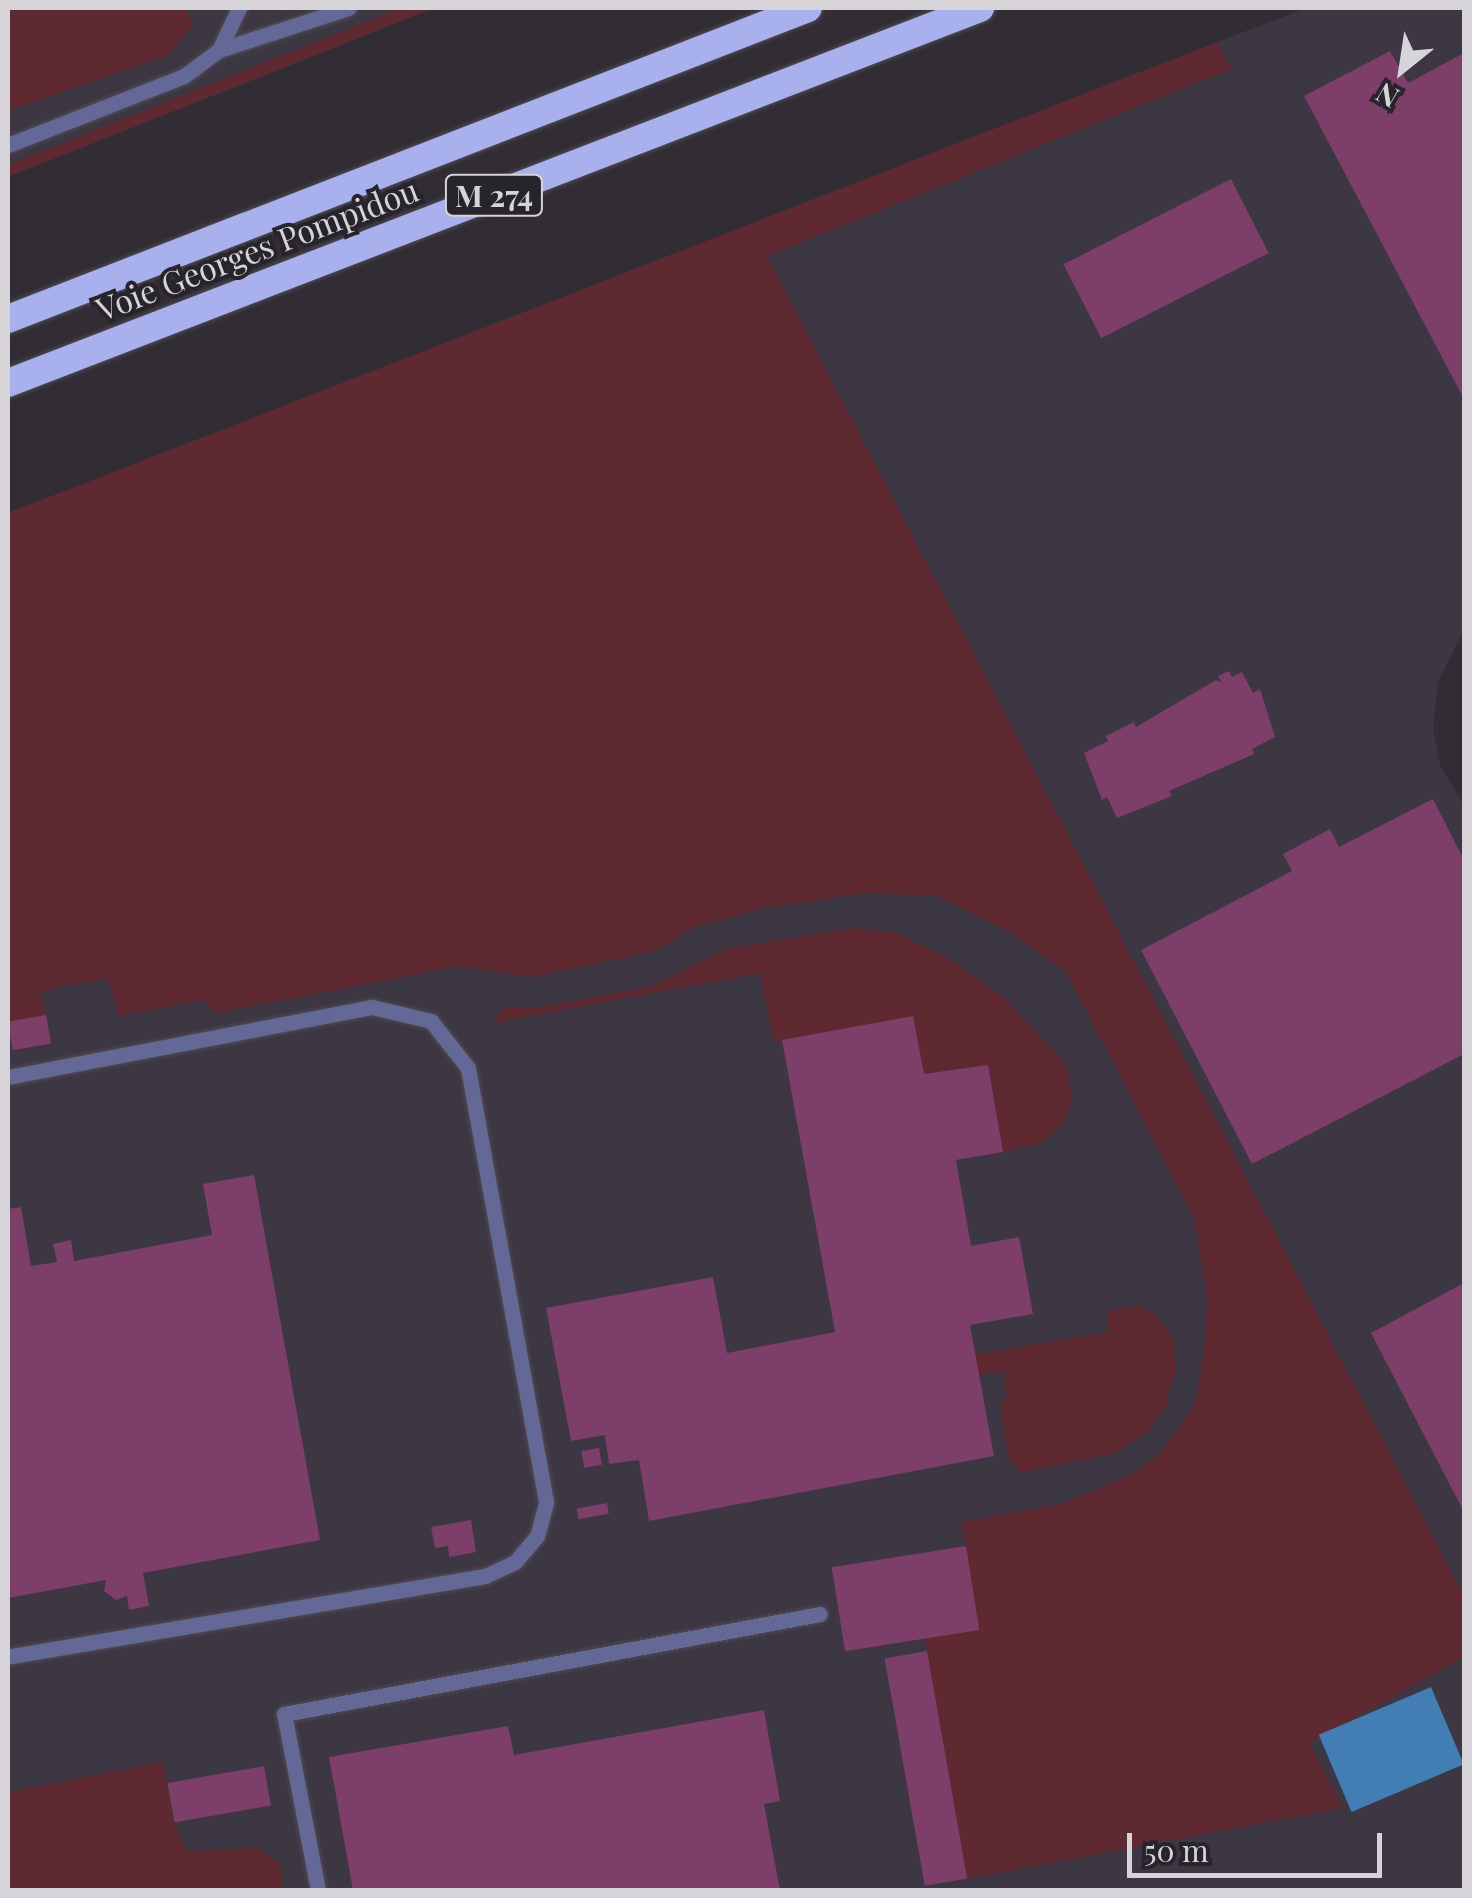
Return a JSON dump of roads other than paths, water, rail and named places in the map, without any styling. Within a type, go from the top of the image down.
[{"type":"highway","name":"Voie Georges Pompidou","points":[[8,319],[808,8]]},
{"type":"highway","name":"Voie Georges Pompidou","points":[[8,383],[980,8]]},
{"type":"lane","points":[[219,50],[239,8]]},
{"type":"lane","points":[[8,144],[184,76],[219,50],[348,8]]},
{"type":"lane","points":[[8,1077],[372,1007],[431,1022],[468,1068],[546,1504],[537,1536],[515,1562],[485,1576],[8,1656]]},
{"type":"lane","points":[[318,1890],[284,1714],[820,1614]]},
{"type":"water","points":[[1431,1687],[1464,1764],[1352,1812],[1319,1735]]}]
